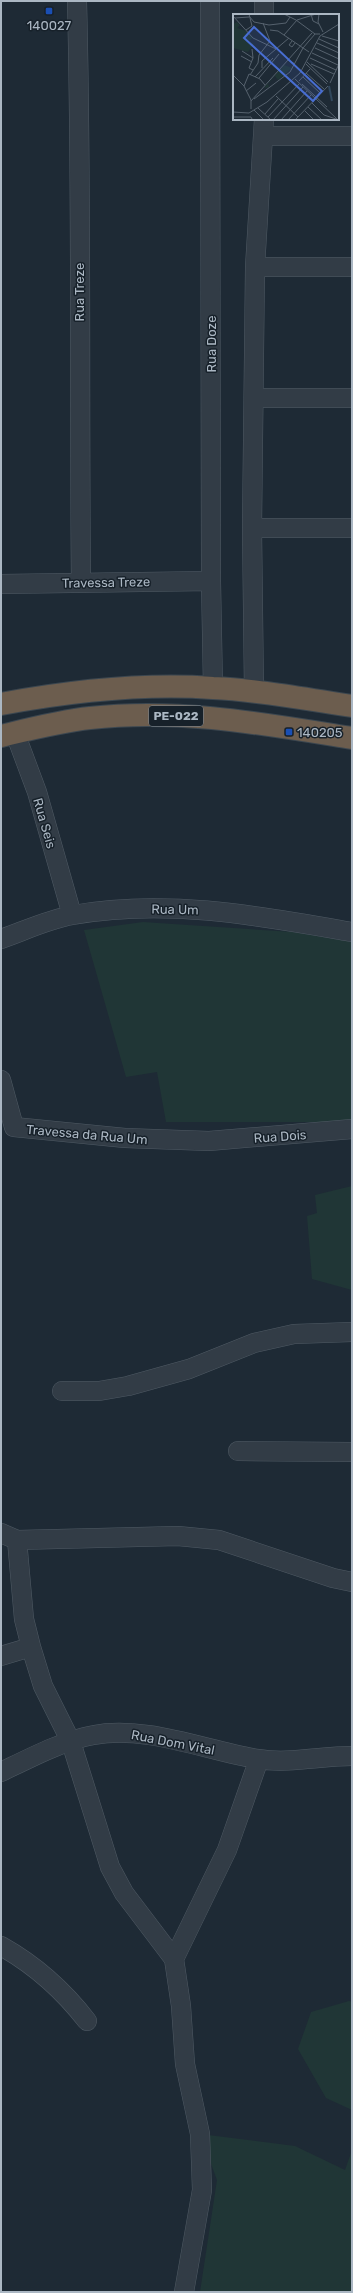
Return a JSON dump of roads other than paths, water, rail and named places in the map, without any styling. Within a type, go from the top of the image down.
[{"type":"highway","name":"PE-022","points":[[1,704],[60,694],[159,687],[213,688],[254,692],[352,706]]},
{"type":"highway","name":"PE-022","points":[[8,734],[90,718],[158,715],[241,720],[352,738]]},
{"type":"street","name":"Rua Treze","points":[[77,1],[80,135],[79,379],[81,583]]},
{"type":"street","name":"Rua Doze","points":[[210,1],[211,581],[213,688]]},
{"type":"street","points":[[264,1],[264,14]]},
{"type":"street","points":[[254,692],[252,528],[255,267],[264,128],[352,136]]},
{"type":"street","points":[[255,267],[352,268]]},
{"type":"street","points":[[254,398],[352,398]]},
{"type":"street","points":[[252,528],[352,528]]},
{"type":"street","name":"Travessa Treze","points":[[1,584],[211,581]]},
{"type":"street","name":"Rua Seis","points":[[8,734],[36,792],[72,915]]},
{"type":"street","name":"Rua Um","points":[[1,939],[72,915],[124,909],[194,908],[277,919],[352,932]]},
{"type":"street","name":"Travessa da Rua Um","points":[[1,1080],[8,1128],[124,1138],[209,1141]]},
{"type":"street","name":"Rua Dois","points":[[209,1141],[352,1129]]},
{"type":"street","points":[[62,1390],[99,1391],[128,1386],[189,1369],[254,1343],[294,1334],[352,1332]]},
{"type":"street","points":[[238,1451],[352,1452]]},
{"type":"street","points":[[184,2292],[202,2190],[201,2142],[185,2064],[181,2006],[174,1959],[124,1893],[110,1867],[71,1742],[43,1686],[31,1647],[24,1619],[9,1536],[178,1536],[219,1540],[332,1578],[352,1582]]},
{"type":"street","points":[[1,1656],[31,1647]]},
{"type":"street","name":"Rua Dom Vital","points":[[1,1772],[71,1742],[94,1735],[120,1732],[162,1738],[259,1759],[294,1760],[352,1756]]},
{"type":"street","points":[[174,1959],[227,1850],[259,1759]]},
{"type":"street","points":[[1,1946],[36,1970],[61,1990],[87,2020]]},
{"type":"place","name":"140027","points":[[49,11]]},
{"type":"place","name":"140205","points":[[289,732]]}]
